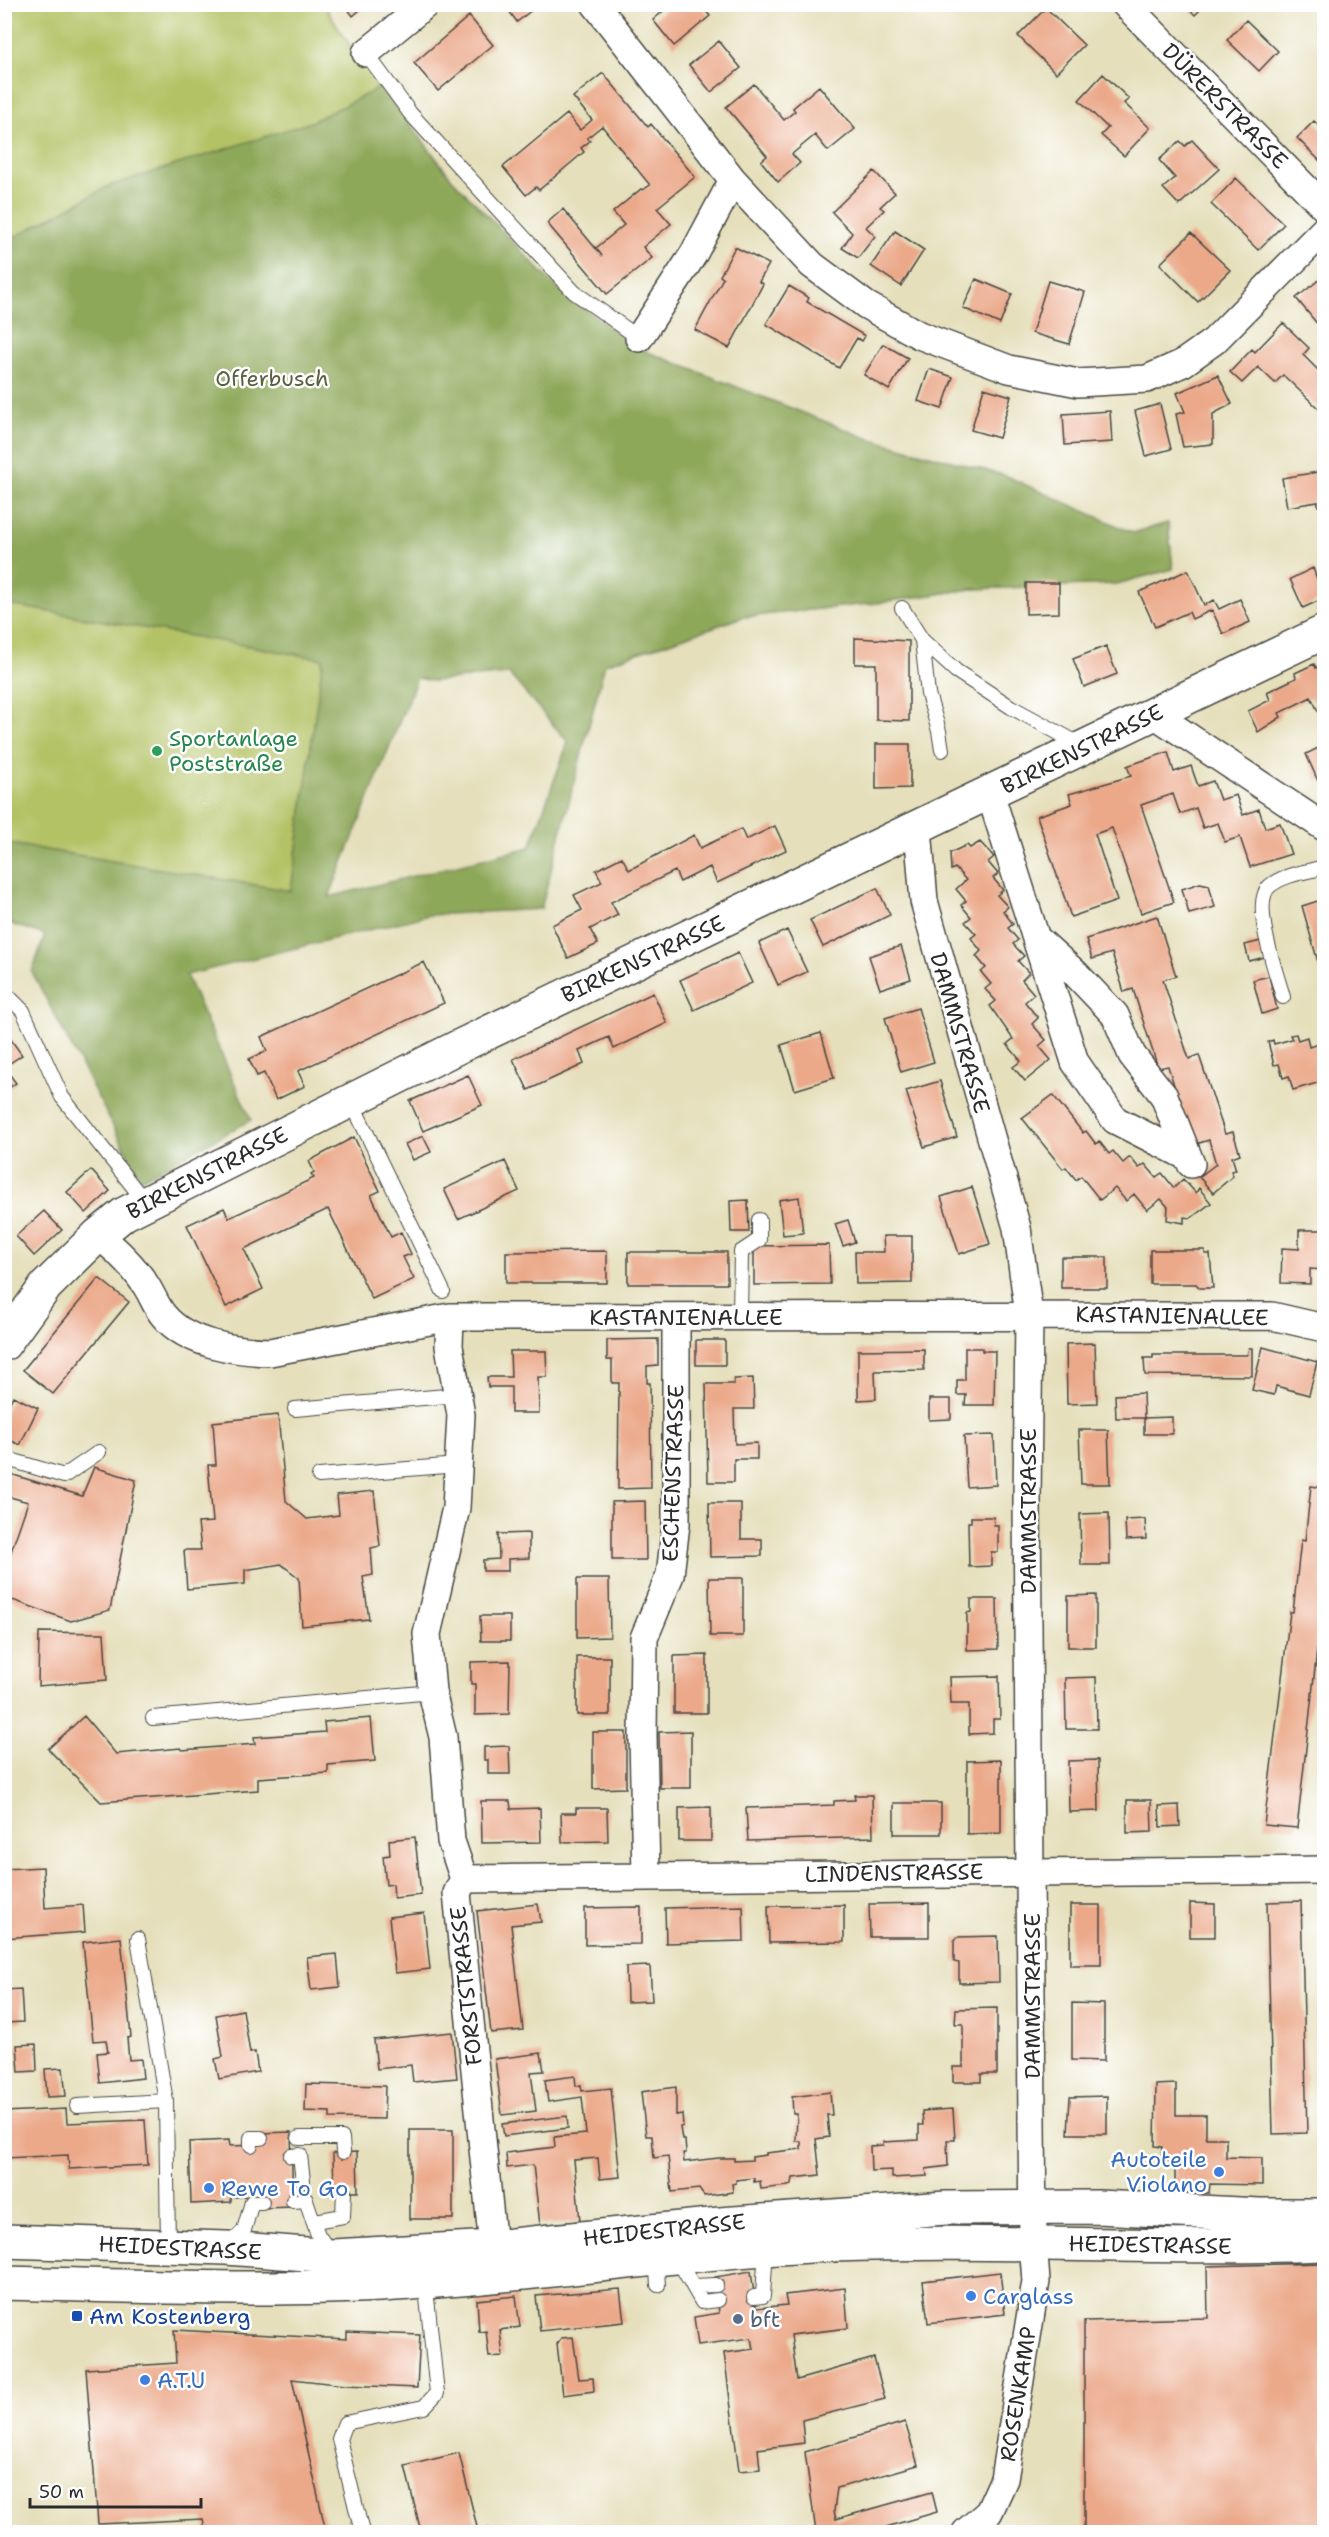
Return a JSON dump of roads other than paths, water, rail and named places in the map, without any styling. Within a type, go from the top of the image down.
[{"type":"main road","name":"BIRKENSTRASSE","points":[[7,1334],[46,1286],[98,1235],[124,1214],[458,1047],[1324,632]]},
{"type":"main road","name":"HEIDESTRASSE","points":[[4,2241],[226,2248],[333,2256],[494,2247],[832,2215],[946,2208],[1034,2207],[1324,2215]]},
{"type":"main road","name":"HEIDESTRASSE","points":[[4,2283],[311,2286],[422,2282],[663,2267],[771,2248],[1034,2243],[1260,2246],[1324,2244]]},
{"type":"street","points":[[366,53],[426,4]]},
{"type":"street","points":[[595,4],[733,180],[812,265],[866,305],[919,335],[1009,369],[1078,383],[1147,379],[1183,363],[1214,341],[1324,230]]},
{"type":"street","name":"DÜRERSTRASSE","points":[[1125,4],[1324,207]]},
{"type":"street","points":[[639,338],[693,255],[733,180]]},
{"type":"street","points":[[1154,714],[1324,827]]},
{"type":"street","points":[[990,793],[1075,1062],[1115,1120],[1192,1165],[1164,1096],[1132,1055],[1115,1015],[1076,974],[1036,938]]},
{"type":"street","name":"DAMMSTRASSE","points":[[918,828],[924,900],[1020,1248],[1029,1315],[1027,1500],[1034,2243]]},
{"type":"street","name":"KASTANIENALLEE","points":[[98,1235],[123,1255],[146,1286],[164,1317],[189,1335],[243,1352],[270,1352],[450,1317],[1272,1316],[1324,1328]]},
{"type":"street","name":"FORSTSTRASSE","points":[[450,1317],[449,1346],[461,1415],[456,1508],[427,1634],[432,1692],[443,1737],[451,1841],[464,1879],[457,1893],[494,2247]]},
{"type":"street","name":"ESCHENSTRASSE","points":[[646,1876],[642,1736],[644,1638],[670,1575],[676,1524],[676,1317]]},
{"type":"street","name":"LINDENSTRASSE","points":[[464,1879],[1324,1870]]},
{"type":"street","name":"ROSENKAMP","points":[[966,2532],[989,2512],[1004,2479],[1036,2281],[1034,2243]]},
{"type":"lane","points":[[366,53],[410,113],[574,292],[639,338]]},
{"type":"lane","points":[[902,608],[922,640],[956,671],[992,696],[1083,746]]},
{"type":"lane","points":[[922,640],[928,694],[942,750]]},
{"type":"lane","points":[[1283,997],[1262,916],[1263,893],[1270,885],[1283,878],[1324,867]]},
{"type":"lane","points":[[4,992],[23,1011],[62,1097],[146,1203]]},
{"type":"lane","points":[[351,1101],[443,1291]]},
{"type":"lane","points":[[740,1317],[741,1252],[759,1240],[759,1220]]},
{"type":"lane","points":[[295,1409],[458,1395]]},
{"type":"lane","points":[[4,1458],[64,1476],[99,1452]]},
{"type":"lane","points":[[319,1476],[458,1465]]},
{"type":"lane","points":[[153,1718],[432,1692]]},
{"type":"lane","points":[[138,1940],[166,2101],[168,2246]]},
{"type":"lane","points":[[77,2106],[166,2101]]},
{"type":"lane","points":[[333,2256],[318,2235],[315,2221],[299,2200],[295,2138],[342,2138],[343,2152]]},
{"type":"lane","points":[[315,2221],[343,2216],[344,2192]]},
{"type":"lane","points":[[226,2248],[244,2230],[255,2200]]},
{"type":"lane","points":[[754,2296],[763,2296],[758,2281],[771,2248]]},
{"type":"lane","points":[[663,2267],[694,2286],[702,2302],[718,2300]]},
{"type":"lane","points":[[362,2532],[339,2439],[345,2423],[424,2407],[437,2393],[427,2298],[422,2282]]},
{"type":"lane","points":[[694,2286],[716,2285]]},
{"type":"place","name":"Sportanlage Poststraße","points":[[157,751]]},
{"type":"place","name":"Autoteile Violano","points":[[1219,2172]]},
{"type":"place","name":"Rewe To Go","points":[[209,2188]]},
{"type":"place","name":"Carglass","points":[[971,2296]]},
{"type":"place","name":"Am Kostenberg","points":[[77,2316]]},
{"type":"place","name":"bft","points":[[738,2319]]},
{"type":"place","name":"A.T.U","points":[[145,2380]]},
{"type":"park label","name":"Offerbusch","points":[[272,378]]}]
